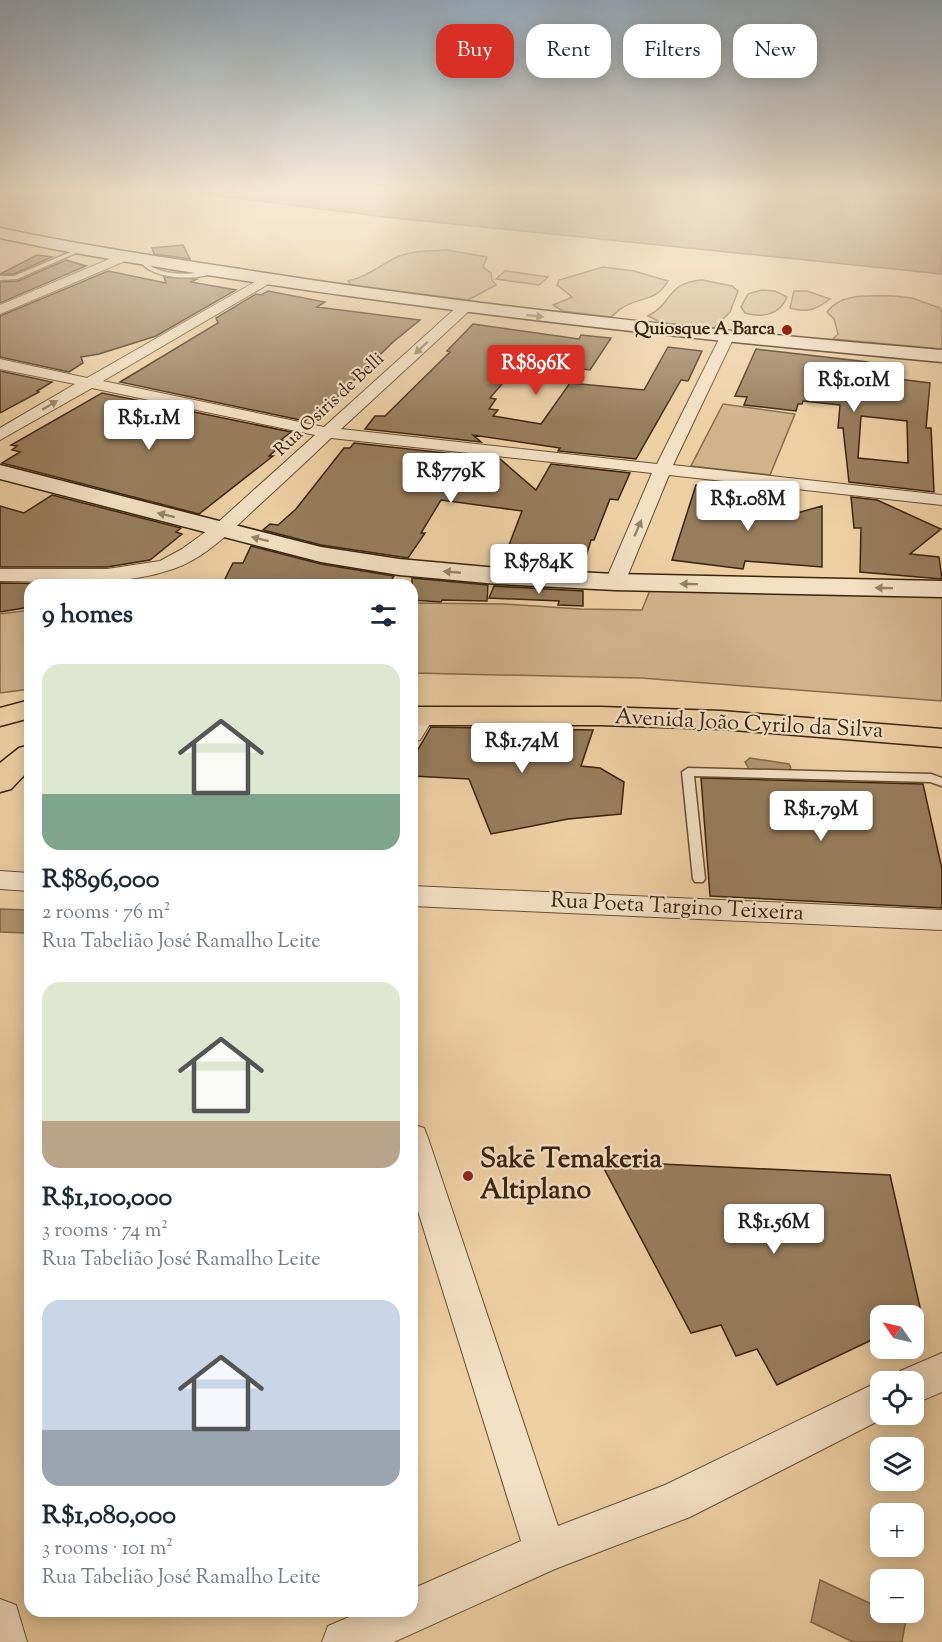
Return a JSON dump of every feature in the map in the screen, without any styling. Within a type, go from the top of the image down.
[{"type":"main road","points":[[201,269],[464,308],[727,337],[942,357]]},
{"type":"main road","points":[[0,472],[321,554],[399,567],[498,576],[615,582],[942,589]]},
{"type":"main road","name":"Avenida João Cyrilo da Silva","points":[[418,716],[712,706],[942,722]]},
{"type":"main road","points":[[0,717],[24,711]]},
{"type":"main road","name":"Avenida João Cyrilo da Silva","points":[[418,716],[600,716],[721,720],[942,738]]},
{"type":"main road","points":[[0,782],[24,759]]},
{"type":"street","points":[[0,310],[97,269]]},
{"type":"street","points":[[0,435],[267,279]]},
{"type":"street","name":"Rua Osiris de Belli","points":[[0,575],[105,574],[149,570],[182,558],[222,529],[330,433],[464,308]]},
{"type":"street","points":[[615,582],[662,470],[727,337]]},
{"type":"street","points":[[0,364],[330,433],[942,500]]},
{"type":"street","name":"Rua Poeta Targino Teixeira","points":[[418,896],[942,920]]},
{"type":"street","points":[[418,1157],[546,1552]]},
{"type":"street","points":[[924,1380],[942,1372]]},
{"type":"street","points":[[418,1609],[546,1552],[675,1502],[870,1405]]},
{"type":"street","points":[[344,1642],[400,1617]]},
{"type":"street","points":[[0,1621],[5,1642]]},
{"type":"lane","points":[[0,278],[15,278],[37,269]]},
{"type":"lane","points":[[699,879],[688,772],[931,778],[942,782]]},
{"type":"shaded area","points":[[376,269],[485,269],[491,273],[496,285],[468,300],[351,285],[348,281]]},
{"type":"shaded area","points":[[597,269],[616,269],[634,271],[668,281],[658,293],[628,305],[611,317],[563,311],[553,305],[572,297],[557,285],[559,280]]},
{"type":"shaded area","points":[[889,269],[942,269],[942,274]]},
{"type":"shaded area","points":[[505,271],[548,277],[539,285],[496,279]]},
{"type":"shaded area","points":[[702,280],[732,286],[738,291],[730,312],[714,328],[662,323],[648,316],[682,285]]},
{"type":"shaded area","points":[[762,290],[775,291],[787,297],[780,308],[770,314],[745,313],[741,307],[748,294]]},
{"type":"shaded area","points":[[794,291],[807,291],[830,299],[811,310],[796,310],[790,308]]},
{"type":"shaded area","points":[[858,296],[912,298],[940,308],[942,311],[942,349],[833,339],[838,334],[834,319],[827,312],[840,301]]},
{"type":"shaded area","points":[[723,404],[795,414],[770,475],[691,466]]},
{"type":"shaded area","points":[[650,590],[942,597],[942,701],[641,678],[418,673],[418,603],[642,610]]},
{"type":"shaded area","points":[[24,611],[24,690],[0,693],[0,614]]},
{"type":"shaded area","points":[[750,758],[789,764],[791,768],[788,773],[749,769],[745,762]]},
{"type":"shaded area","points":[[0,909],[24,910],[24,933],[0,932]]},
{"type":"shaded area","points":[[820,1580],[870,1603],[870,1623],[905,1623],[902,1642],[853,1642],[811,1622]]},
{"type":"building","points":[[10,269],[26,269],[14,274],[0,274]]},
{"type":"building","points":[[46,269],[80,269],[0,303],[0,282],[18,281]]},
{"type":"building","points":[[108,271],[166,283],[164,277],[197,279],[191,282],[236,290],[156,336],[99,354],[81,357],[83,363],[69,372],[0,357],[0,316]]},
{"type":"building","points":[[268,291],[325,302],[317,307],[420,320],[393,342],[334,400],[305,421],[120,382],[218,323],[216,318],[256,294],[261,295]]},
{"type":"building","points":[[473,324],[579,339],[581,335],[611,338],[590,370],[560,366],[563,361],[526,356],[490,398],[496,399],[489,409],[498,410],[493,416],[541,424],[570,383],[644,390],[668,347],[702,351],[688,381],[681,380],[636,459],[558,451],[560,448],[473,435],[481,442],[365,429],[375,416],[385,416],[450,352],[447,351]]},
{"type":"building","points":[[756,349],[868,362],[866,375],[930,383],[926,428],[931,428],[934,492],[849,482],[843,428],[838,428],[840,405],[803,401],[802,404],[798,404],[796,411],[744,405],[747,397],[735,396]],"holes":[[[861,416],[907,421],[908,463],[858,458]]]},
{"type":"building","points":[[0,371],[52,382],[37,391],[39,392],[0,413]]},
{"type":"building","points":[[102,393],[291,432],[281,440],[286,441],[269,456],[273,456],[199,514],[2,463],[20,452],[12,450],[17,446],[11,445]]},
{"type":"building","points":[[354,443],[500,459],[536,490],[551,464],[630,473],[618,500],[610,499],[594,540],[591,540],[582,570],[501,566],[522,511],[441,500],[421,533],[425,533],[408,558],[321,545],[263,530],[270,524],[278,525],[296,509],[344,448],[350,448]]},
{"type":"building","points":[[696,485],[716,488],[714,494],[750,499],[751,494],[783,498],[779,518],[822,506],[822,567],[745,561],[743,569],[672,560]]},
{"type":"building","points":[[52,495],[181,528],[176,532],[182,534],[150,560],[107,567],[0,567],[0,506],[24,513]]},
{"type":"building","points":[[851,497],[877,500],[941,529],[910,554],[939,557],[942,579],[860,572],[861,528],[854,528]]},
{"type":"building","points":[[251,546],[321,564],[394,576],[392,579],[225,579],[233,563],[243,563]]},
{"type":"building","points":[[412,578],[488,585],[487,601],[418,600],[418,579]]},
{"type":"building","points":[[0,583],[24,583],[24,608],[0,612]]},
{"type":"building","points":[[494,586],[583,591],[583,606],[558,605],[559,601],[489,598]]},
{"type":"building","points":[[431,727],[593,730],[581,766],[600,768],[624,782],[621,814],[568,819],[491,834],[469,779],[418,776],[418,750]]},
{"type":"building","points":[[701,778],[923,784],[942,869],[942,908],[710,896]]},
{"type":"building","points":[[600,1161],[890,1175],[920,1305],[870,1305],[870,1341],[777,1385],[757,1349],[736,1356],[721,1325],[691,1333]]},
{"type":"place","name":"Quiosque A Barca","points":[[787,330]]},
{"type":"place","name":"Sakē Temakeria Altiplano","points":[[468,1176]]}]
